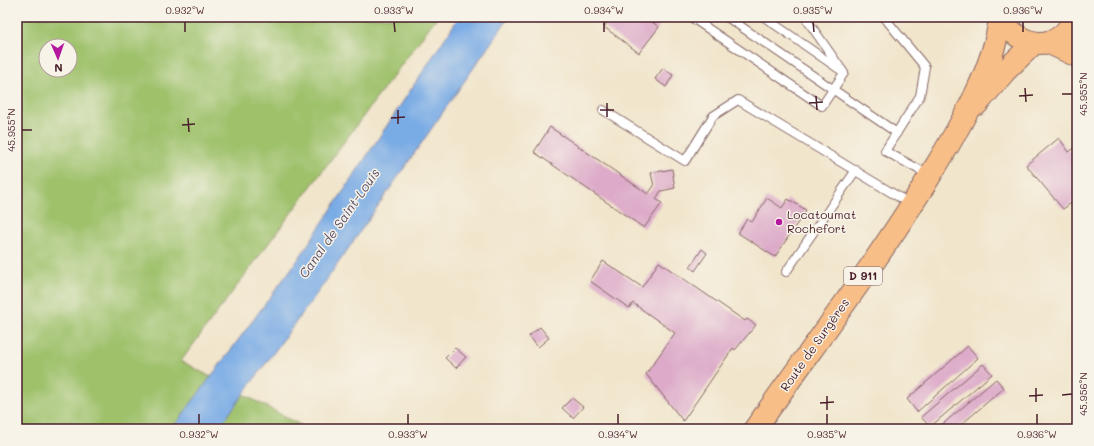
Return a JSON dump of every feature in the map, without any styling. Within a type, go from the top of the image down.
[{"type":"main road","points":[[1000,17],[1005,26],[1013,35],[1023,40],[1041,43],[1077,56]]},
{"type":"main road","name":"D 911","points":[[964,119],[998,35],[1000,17]]},
{"type":"main road","points":[[1041,43],[1057,38],[1065,32],[1074,17]]},
{"type":"main road","name":"D 911","points":[[964,119],[1006,70],[1041,43]]},
{"type":"main road","name":"Route de Surgères","points":[[754,429],[912,205],[964,119]]},
{"type":"lane","points":[[691,17],[822,106],[844,73]]},
{"type":"lane","points":[[727,17],[897,133]]},
{"type":"lane","points":[[764,17],[844,73]]},
{"type":"lane","points":[[805,17],[844,73]]},
{"type":"lane","points":[[884,17],[925,67],[920,96],[885,151],[930,176]]},
{"type":"lane","points":[[603,110],[686,161],[713,116],[738,100],[912,205]]},
{"type":"lane","points":[[786,272],[856,170]]},
{"type":"green space","points":[[17,17],[437,17],[181,361],[308,429],[17,429]]},
{"type":"water","name":"Canal de Saint-Louis","points":[[459,17],[509,17],[323,285],[218,429],[172,429],[297,261]]},
{"type":"building","points":[[611,17],[645,17],[659,27],[639,53],[604,27]]},
{"type":"building","points":[[663,68],[673,75],[666,87],[655,79]]},
{"type":"building","points":[[550,127],[648,194],[654,186],[651,173],[672,169],[675,188],[661,191],[656,199],[662,203],[644,228],[534,152]]},
{"type":"building","points":[[1059,138],[1069,152],[1077,146],[1077,199],[1063,209],[1026,165]]},
{"type":"building","points":[[767,198],[782,208],[788,199],[806,210],[775,257],[738,233],[747,219],[752,222]]},
{"type":"building","points":[[702,249],[707,253],[695,271],[690,267]]},
{"type":"building","points":[[603,261],[642,287],[659,262],[745,321],[747,319],[756,325],[735,350],[733,348],[683,421],[646,374],[675,333],[633,303],[629,308],[590,281]]},
{"type":"building","points":[[540,327],[549,338],[538,347],[529,336]]},
{"type":"building","points":[[968,346],[978,358],[917,412],[907,399]]},
{"type":"building","points":[[455,348],[466,357],[456,368],[445,358]]},
{"type":"building","points":[[983,364],[992,374],[930,427],[921,417]]},
{"type":"building","points":[[996,379],[1004,388],[956,429],[937,429]]},
{"type":"building","points":[[572,398],[583,407],[573,418],[562,408]]},
{"type":"place","name":"Locatoumat Rochefort","points":[[779,222]]}]
